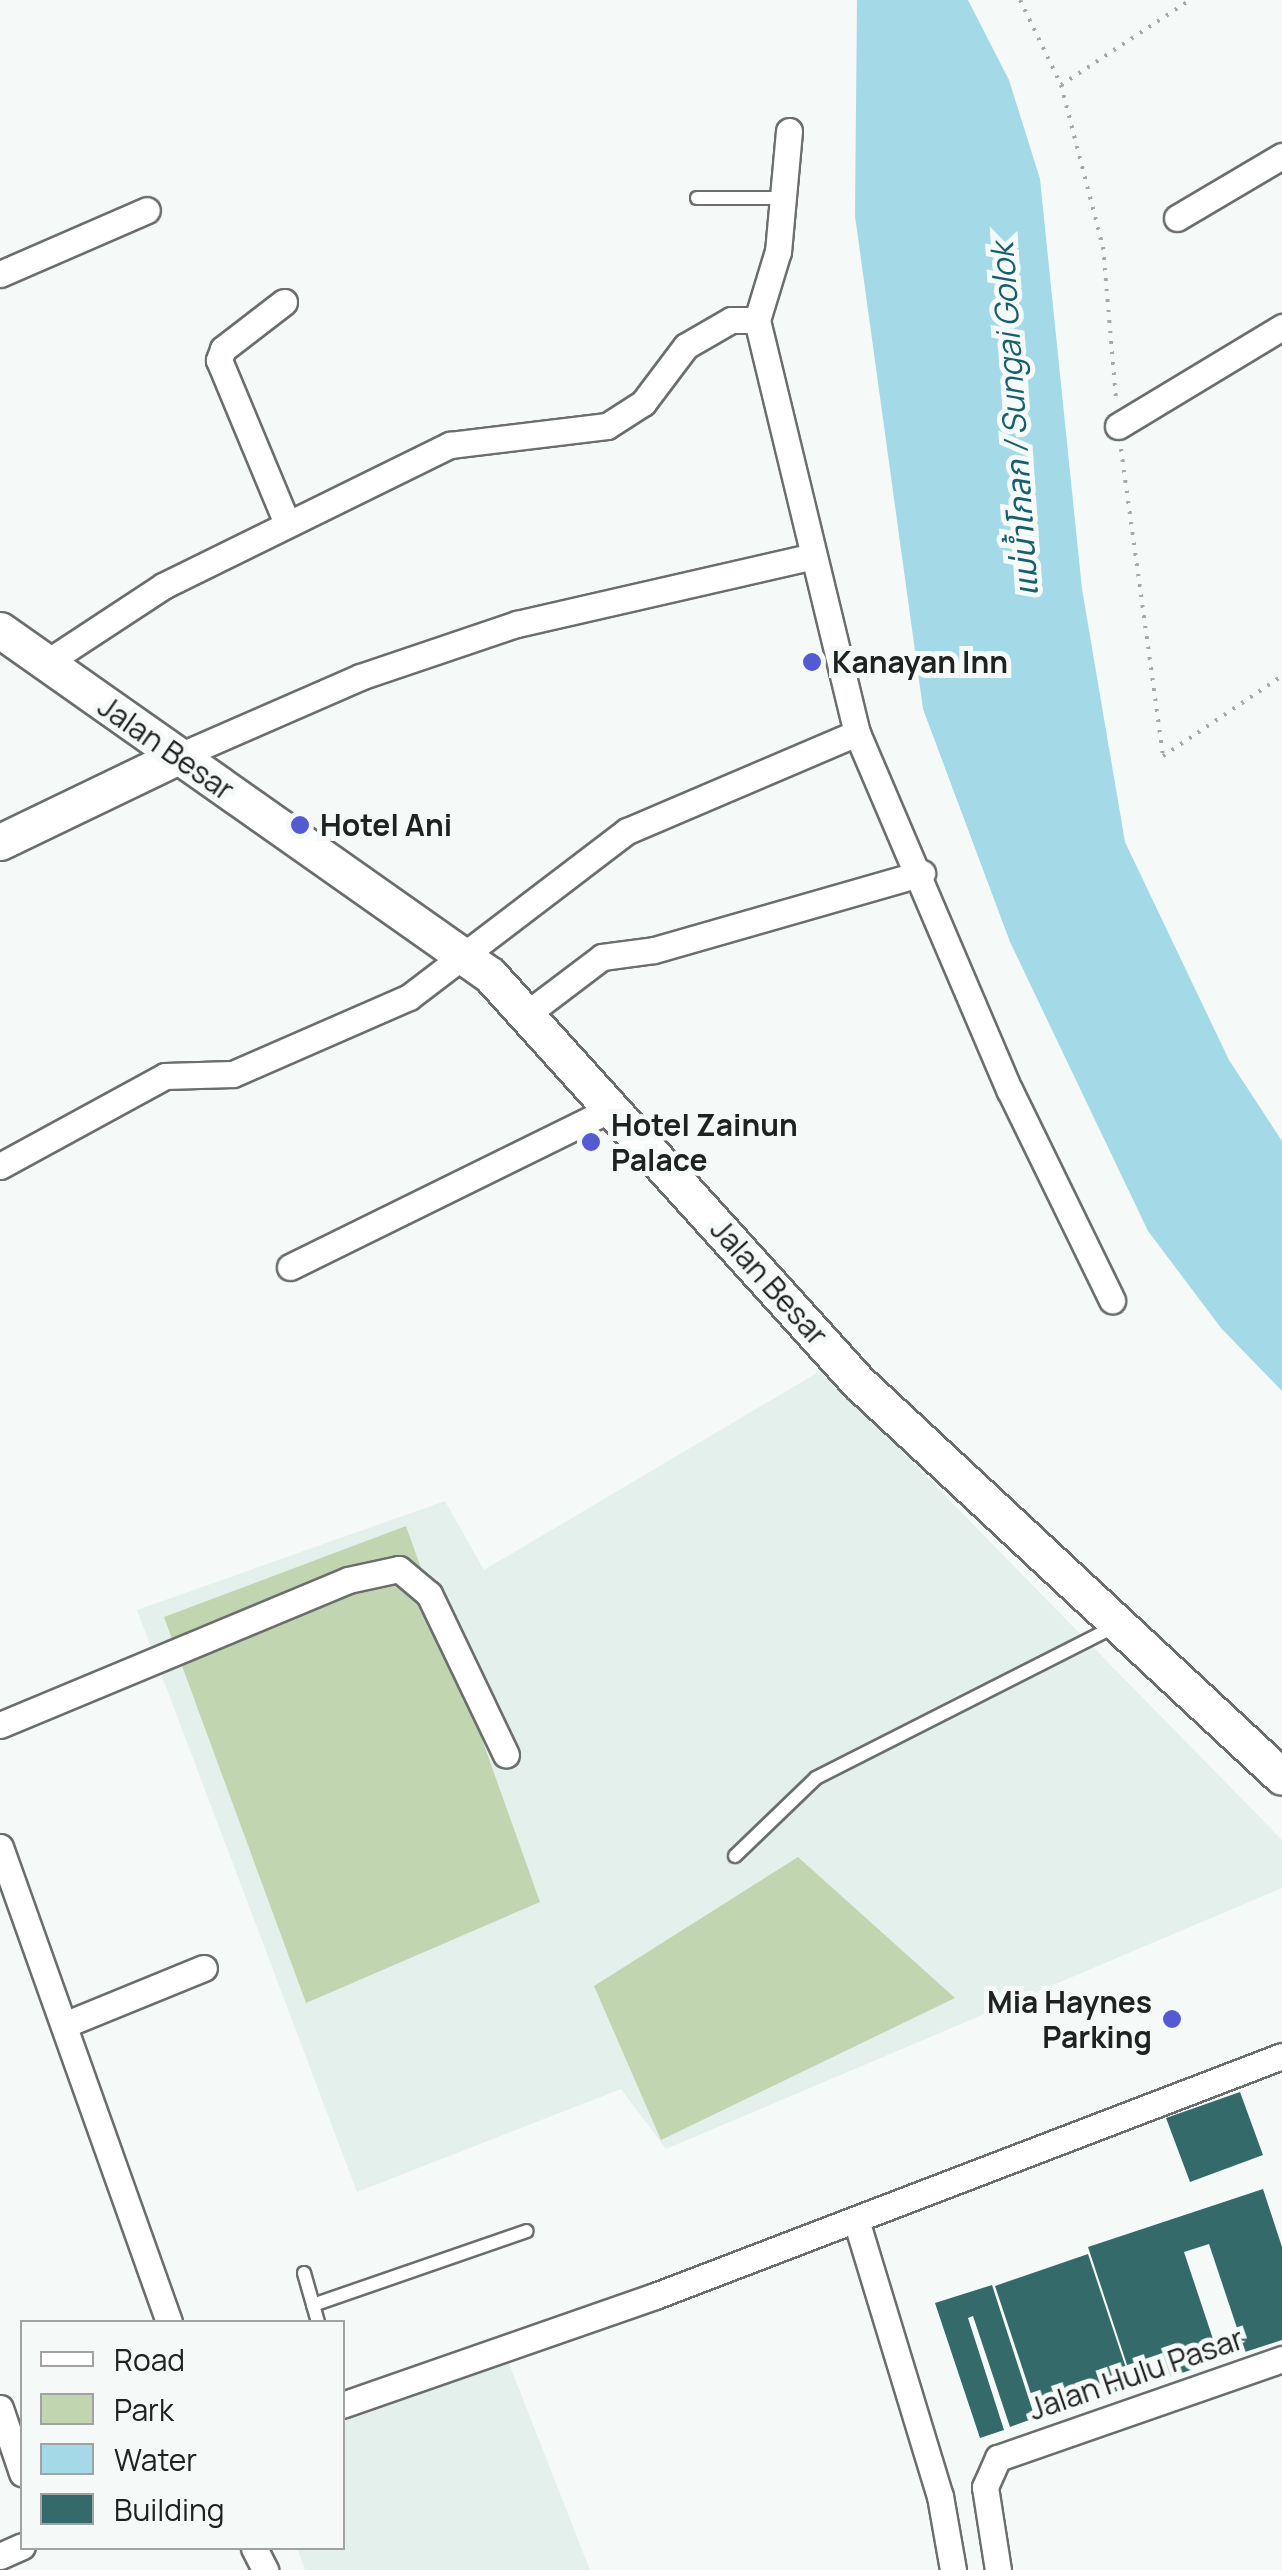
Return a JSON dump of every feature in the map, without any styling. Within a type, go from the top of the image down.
[{"type":"main road","name":"Jalan Besar","points":[[0,630],[460,954],[528,1013],[858,1382],[1282,1777]]},
{"type":"main road","points":[[0,842],[177,756]]},
{"type":"street","points":[[789,131],[785,198],[757,320],[810,558],[857,733],[922,873],[1010,1091],[1112,1300]]},
{"type":"street","points":[[1177,218],[1282,156]]},
{"type":"street","points":[[0,274],[148,210]]},
{"type":"street","points":[[284,302],[223,348],[219,360],[286,520]]},
{"type":"street","points":[[46,663],[163,586],[286,520],[450,445],[607,426],[643,403],[686,346],[731,320],[757,320]]},
{"type":"street","points":[[1118,426],[1282,327]]},
{"type":"street","points":[[177,756],[360,677],[517,624],[810,558]]},
{"type":"street","points":[[0,1166],[165,1076],[233,1074],[408,997],[627,831],[857,733]]},
{"type":"street","points":[[528,1013],[602,958],[654,950],[922,873]]},
{"type":"street","points":[[290,1267],[614,1107]]},
{"type":"street","points":[[0,1725],[348,1580],[399,1568],[428,1594],[506,1754]]},
{"type":"street","points":[[0,1847],[168,2320]]},
{"type":"street","points":[[64,2025],[204,1968]]},
{"type":"street","points":[[345,2404],[856,2220],[1282,2056]]},
{"type":"street","points":[[856,2220],[940,2496],[953,2570]]},
{"type":"street","name":"Jalan Hulu Pasar","points":[[998,2570],[986,2476],[1010,2451],[1282,2359]]},
{"type":"street","points":[[0,2408],[20,2467]]},
{"type":"lane","points":[[697,198],[785,198]]},
{"type":"lane","points":[[734,1856],[816,1778],[1116,1626]]},
{"type":"lane","points":[[314,2305],[526,2232]]},
{"type":"lane","points":[[304,2272],[318,2320]]},
{"type":"path","points":[[1020,0],[1061,85],[1103,248],[1118,426],[1163,756],[1282,676]]},
{"type":"path","points":[[1061,85],[1190,0]]},
{"type":"shaded area","points":[[822,1370],[1282,1840],[1282,1888],[666,2149],[621,2089],[357,2192],[137,1610],[445,1501],[484,1570]]},
{"type":"shaded area","points":[[508,2361],[590,2570],[305,2570],[298,2550],[345,2550],[345,2420]]},
{"type":"green space","points":[[406,1526],[540,1902],[306,2003],[164,1617]]},
{"type":"green space","points":[[798,1857],[955,1998],[661,2140],[594,1986]]},
{"type":"water","name":"แม่น้ำโกลก / Sungai Golok","points":[[857,0],[968,0],[1009,80],[1040,179],[1082,589],[1125,842],[1229,1060],[1282,1141],[1282,1391],[1221,1328],[1148,1231],[1010,942],[923,709],[855,216]]},
{"type":"building","points":[[1240,2092],[1263,2155],[1190,2182],[1166,2118]]},
{"type":"building","points":[[1263,2189],[1282,2247],[1282,2340],[1245,2352],[1209,2244],[1184,2252],[1220,2360],[1135,2389],[1088,2247]]},
{"type":"building","points":[[1088,2254],[1132,2386],[1039,2418],[995,2286]]},
{"type":"building","points":[[992,2285],[1035,2418],[1010,2427],[973,2316],[968,2318],[1004,2430],[980,2438],[935,2303]]},
{"type":"building","points":[[1236,2335],[1242,2353],[1223,2359],[1217,2341]]},
{"type":"place","name":"Kanayan Inn","points":[[812,662]]},
{"type":"place","name":"Hotel Ani","points":[[300,825]]},
{"type":"place","name":"Hotel Zainun Palace","points":[[591,1142]]},
{"type":"place","name":"Mia Haynes Parking","points":[[1172,2019]]}]
